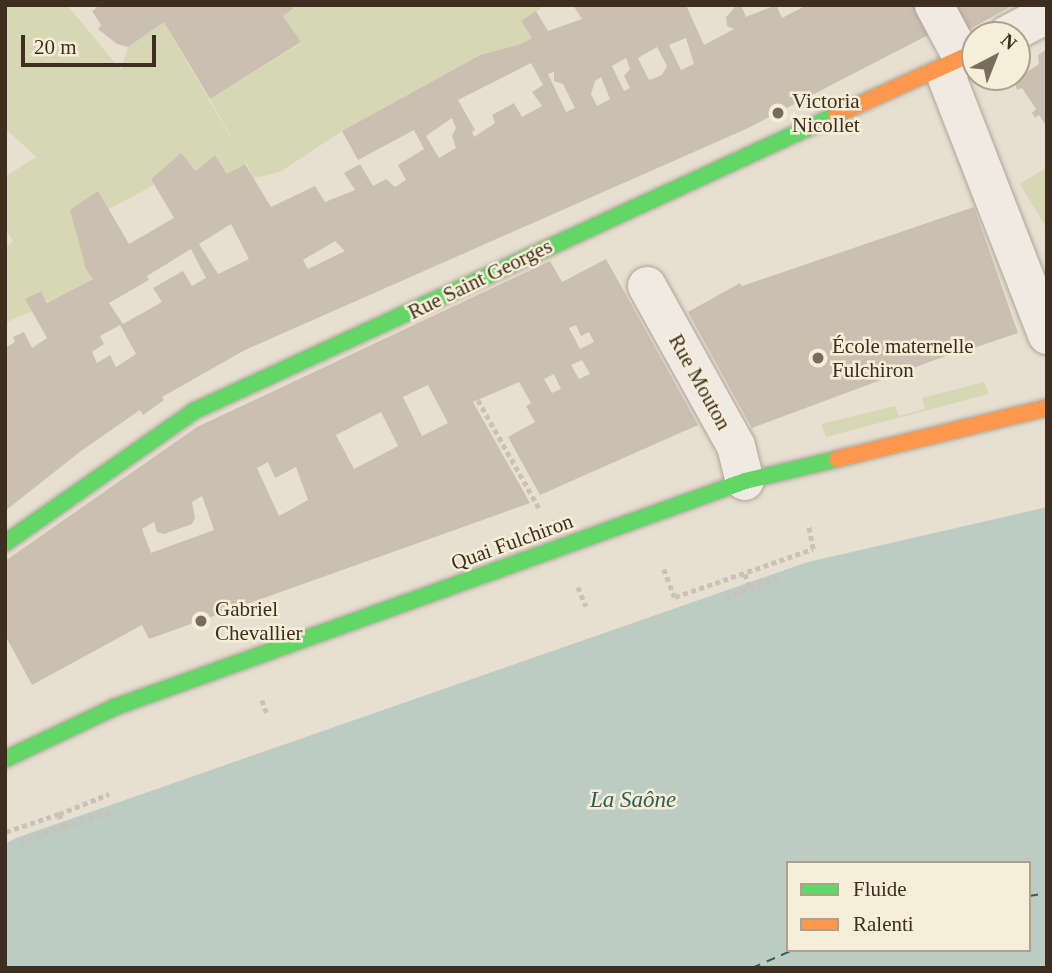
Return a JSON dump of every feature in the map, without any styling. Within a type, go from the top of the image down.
[{"type":"main road","name":"Rue Saint Georges","points":[[5,543],[194,411],[424,307],[611,216],[961,63]]},
{"type":"main road","name":"Quai Fulchiron","points":[[5,759],[115,707],[745,481],[1047,408]]},
{"type":"street","points":[[934,5],[961,63]]},
{"type":"street","points":[[1031,22],[1047,14]]},
{"type":"street","points":[[970,91],[1047,335]]},
{"type":"street","name":"Rue Mouton","points":[[647,286],[736,446],[745,481]]},
{"type":"path","points":[[478,400],[539,508]]},
{"type":"path","points":[[664,569],[675,597],[813,549],[808,524]]},
{"type":"path","points":[[745,573],[750,588]]},
{"type":"path","points":[[726,598],[778,578]]},
{"type":"path","points":[[260,696],[267,714]]},
{"type":"path","points":[[6,832],[109,794]]},
{"type":"path","points":[[18,845],[64,826],[111,812]]},
{"type":"path","points":[[59,814],[64,826]]},
{"type":"green space","points":[[5,5],[67,5],[121,70],[128,47],[164,22],[243,159],[210,99],[301,43],[283,16],[294,8],[293,5],[546,5],[521,21],[532,38],[521,44],[480,55],[342,131],[280,172],[254,178],[246,163],[227,174],[215,155],[196,171],[181,154],[151,179],[154,185],[109,209],[93,279],[48,302],[40,291],[25,299],[32,311],[5,323],[5,248],[13,242],[5,228],[5,177],[36,157],[5,128]]},
{"type":"green space","points":[[1047,167],[1047,229],[1020,184]]},
{"type":"green space","points":[[984,382],[989,394],[826,437],[821,424],[895,406],[899,416],[925,409],[922,398]]},
{"type":"water","name":"La Saône","points":[[1047,507],[1047,968],[5,968],[5,844],[808,562]]},
{"type":"building","points":[[100,5],[293,5],[294,8],[283,16],[301,42],[210,99],[164,22],[128,47],[117,44],[98,29],[101,25],[92,11]]},
{"type":"building","points":[[573,5],[686,5],[704,45],[734,29],[727,26],[726,17],[737,5],[741,5],[746,17],[776,5],[782,18],[807,5],[923,5],[936,31],[746,129],[245,350],[162,397],[164,400],[143,415],[140,410],[81,451],[5,511],[5,348],[15,342],[13,337],[24,332],[32,348],[47,338],[25,299],[41,291],[47,303],[93,279],[86,269],[70,210],[98,191],[129,244],[174,218],[151,179],[181,153],[196,171],[215,155],[227,174],[245,164],[271,207],[315,186],[325,202],[355,190],[344,173],[360,164],[373,186],[386,179],[395,187],[406,180],[398,165],[424,149],[414,130],[358,160],[342,131],[480,55],[521,44],[532,38],[521,21],[536,11],[548,31],[582,19]],"holes":[[[686,38],[694,64],[681,70],[669,45]],[[657,47],[667,66],[662,75],[649,80],[638,58]],[[626,58],[630,69],[624,76],[630,88],[624,91],[612,66]],[[531,63],[543,85],[532,92],[542,106],[522,117],[514,103],[492,115],[495,123],[474,137],[472,132],[475,130],[458,100]],[[554,72],[554,81],[563,84],[575,108],[566,112],[548,74]],[[601,77],[610,99],[597,106],[591,94],[595,81]],[[452,118],[456,128],[452,136],[456,148],[439,158],[426,136]],[[231,224],[249,259],[218,274],[199,244]],[[335,241],[345,251],[308,269],[303,260]],[[191,249],[206,278],[192,286],[183,271],[153,288],[162,302],[123,324],[109,303],[149,280],[147,276]],[[120,325],[136,354],[116,367],[110,355],[97,363],[92,352],[104,344],[100,336]]]},
{"type":"building","points":[[950,5],[1013,5],[985,21],[962,21]]},
{"type":"building","points":[[1047,49],[1047,127],[1039,115],[1035,118],[1032,113],[1036,109],[1024,91],[1031,91],[1031,69],[1039,64],[1038,55]]},
{"type":"building","points":[[974,207],[1018,333],[959,351],[752,428],[688,312],[740,283],[742,286]]},
{"type":"building","points":[[606,259],[698,425],[540,495],[508,437],[535,422],[526,406],[531,403],[519,382],[473,402],[530,503],[149,639],[142,625],[32,685],[5,635],[5,561],[197,427],[550,261],[562,282]],"holes":[[[576,325],[581,336],[589,332],[594,342],[580,349],[569,328]],[[582,360],[590,374],[579,379],[571,365]],[[554,374],[561,389],[552,393],[544,379]],[[428,385],[448,423],[422,436],[403,397]],[[381,412],[398,446],[354,469],[336,435]],[[268,462],[275,478],[296,467],[308,500],[279,516],[257,468]],[[202,496],[214,530],[151,553],[142,529],[154,522],[157,532],[164,534],[192,524],[195,518],[192,502]]]},
{"type":"ferry route","points":[[1031,896],[1047,893]]},
{"type":"ferry route","points":[[752,968],[788,952]]},
{"type":"traffic: fast","points":[[5,543],[194,411],[836,115]]},
{"type":"traffic: fast","points":[[5,759],[115,707],[745,481],[837,459]]},
{"type":"traffic: slow","points":[[836,115],[961,58]]},
{"type":"traffic: slow","points":[[837,459],[1047,408]]},
{"type":"place","name":"Victoria Nicollet","points":[[778,113]]},
{"type":"place","name":"École maternelle Fulchiron","points":[[818,358]]},
{"type":"place","name":"Gabriel Chevallier","points":[[201,621]]}]
